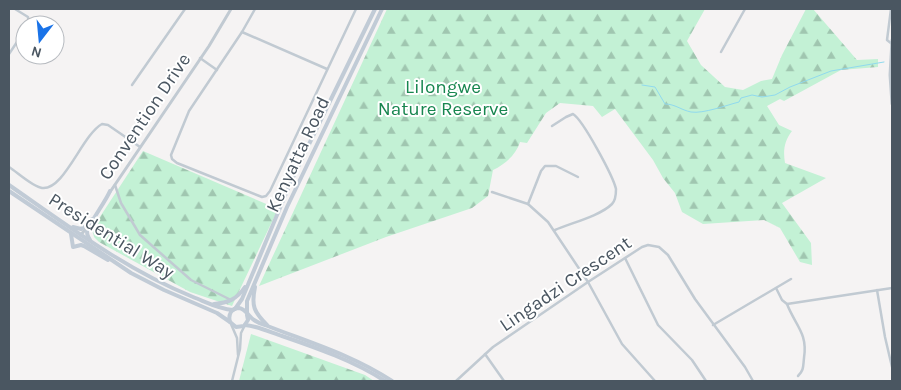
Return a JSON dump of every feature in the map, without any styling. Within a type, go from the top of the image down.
[{"type":"main road","name":"Kenyatta Road","points":[[234,310],[250,282],[261,251],[292,179],[375,9]]},
{"type":"main road","name":"Kenyatta Road","points":[[247,314],[247,301],[287,207],[382,9]]},
{"type":"main road","name":"Presidential Way","points":[[9,185],[120,265],[154,285],[217,313],[236,327],[244,326],[267,330],[361,367],[385,381]]},
{"type":"main road","points":[[93,242],[88,237],[88,229],[110,191]]},
{"type":"main road","name":"Presidential Way","points":[[9,192],[71,234],[93,242],[134,269],[159,282],[211,304],[234,310],[241,309],[254,320],[350,358],[392,381]]},
{"type":"main road","points":[[41,208],[77,228],[83,228],[92,219]]},
{"type":"main road","points":[[71,234],[73,247],[78,245],[84,246],[105,259],[120,265]]},
{"type":"main road","points":[[257,278],[253,300],[254,309],[268,326]]},
{"type":"main road","points":[[211,304],[231,300],[240,294],[250,282]]},
{"type":"main road","points":[[230,323],[229,316],[234,310]]},
{"type":"main road","points":[[244,326],[248,320],[247,314]]},
{"type":"street","points":[[132,85],[184,9]]},
{"type":"street","name":"Convention Drive","points":[[80,237],[231,9]]},
{"type":"street","points":[[255,9],[187,115],[171,151],[171,157],[176,163],[262,197],[266,196],[270,191],[356,9]]},
{"type":"street","points":[[721,52],[745,9]]},
{"type":"street","points":[[891,9],[887,40],[892,44]]},
{"type":"street","points":[[242,32],[327,69]]},
{"type":"street","points":[[892,40],[892,104]]},
{"type":"street","points":[[200,58],[217,70]]},
{"type":"street","points":[[552,126],[573,114],[576,116],[584,126],[616,189],[615,199],[609,206],[555,230]]},
{"type":"street","points":[[9,167],[38,187],[50,187],[64,173],[88,136],[102,124],[108,125],[140,147]]},
{"type":"street","points":[[528,204],[541,171],[545,166],[556,166],[578,177]]},
{"type":"street","points":[[115,184],[119,199],[137,230],[149,244],[191,280],[231,300]]},
{"type":"street","points":[[492,192],[528,204],[544,216],[588,282],[622,344],[655,381]]},
{"type":"street","name":"Lingadzi Crescent","points":[[456,381],[485,354],[588,282],[648,245],[659,247],[668,255],[695,299],[745,367],[753,381]]},
{"type":"street","points":[[625,258],[658,325],[692,360],[706,381]]},
{"type":"street","points":[[713,325],[791,279]]},
{"type":"street","points":[[776,288],[798,323],[806,349],[804,370],[798,376]]},
{"type":"street","points":[[786,304],[892,288]]},
{"type":"street","points":[[877,290],[892,367]]},
{"type":"street","points":[[230,323],[237,338],[238,356]]},
{"type":"street","points":[[232,381],[244,326]]},
{"type":"street","points":[[485,354],[504,381]]},
{"type":"green space","name":"Lilongwe Nature Reserve","points":[[387,9],[705,9],[687,41],[701,65],[725,87],[743,90],[761,81],[772,79],[806,9],[813,9],[857,60],[878,59],[878,67],[841,70],[784,101],[780,99],[767,106],[779,125],[792,131],[785,146],[785,163],[826,178],[782,203],[811,243],[812,265],[800,262],[780,228],[764,220],[703,224],[682,212],[675,193],[615,109],[602,117],[593,106],[560,103],[546,113],[527,143],[520,142],[510,159],[493,170],[488,196],[472,208],[386,237],[259,286]]},
{"type":"green space","points":[[143,151],[278,209],[232,306],[190,292],[99,242],[94,237],[92,229]]},
{"type":"green space","points":[[251,334],[365,375],[374,381],[239,381]]},
{"type":"waterway","points":[[642,85],[655,87],[665,104],[691,112],[708,111],[739,102],[741,98],[752,95],[762,97],[775,95],[831,71],[884,62]]}]
